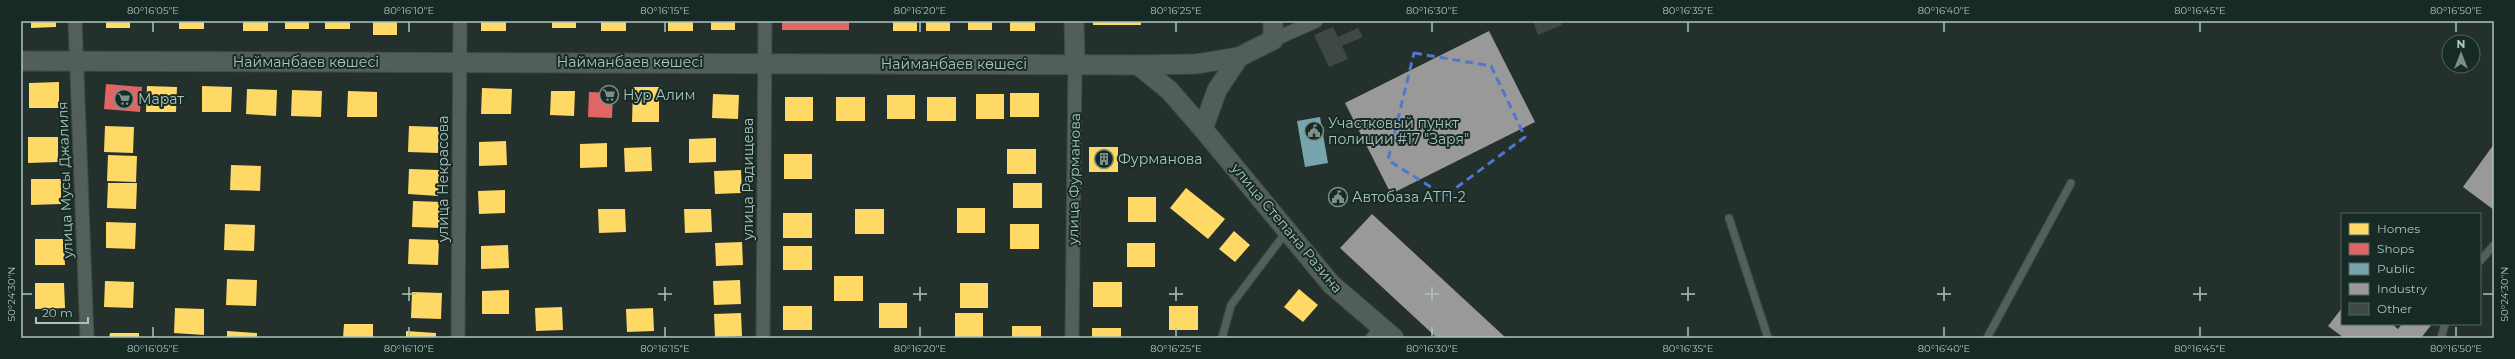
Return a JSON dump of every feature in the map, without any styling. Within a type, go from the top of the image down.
[{"type":"main road","name":"улица Фурманова","points":[[1074,21],[1075,65]]},
{"type":"main road","points":[[1272,21],[1273,40]]},
{"type":"main road","name":"Найманбаев көшесі","points":[[21,61],[765,63],[1138,66],[1196,64],[1239,56],[1273,40]]},
{"type":"main road","points":[[1203,129],[1217,90],[1239,56]]},
{"type":"main road","name":"улица Степана Разина","points":[[1138,66],[1169,90],[1331,284],[1374,332],[1394,338]]},
{"type":"street","name":"улица Мусы Джалиля","points":[[75,21],[87,338]]},
{"type":"street","name":"улица Некрасова","points":[[458,338],[460,21]]},
{"type":"street","name":"улица Радищева","points":[[763,338],[765,21]]},
{"type":"street","points":[[1273,40],[1316,21]]},
{"type":"street","name":"улица Фурманова","points":[[1072,338],[1075,65]]},
{"type":"lane","points":[[1987,338],[2071,183]]},
{"type":"lane","points":[[1729,218],[1768,338]]},
{"type":"lane","points":[[1222,338],[1232,305],[1287,231]]},
{"type":"lane","points":[[2481,260],[2494,245]]},
{"type":"lane","points":[[2442,338],[2445,325]]},
{"type":"highlighted area","points":[[1414,53],[1491,66],[1525,137],[1445,196],[1388,160]]},
{"type":"building: Homes","points":[[31,21],[56,21],[56,27],[31,28]]},
{"type":"building: Homes","points":[[106,21],[130,21],[130,28],[106,28]]},
{"type":"building: Homes","points":[[179,21],[204,21],[204,29],[179,29]]},
{"type":"building: Homes","points":[[243,21],[268,21],[268,31],[243,31]]},
{"type":"building: Homes","points":[[285,21],[309,21],[309,29],[285,29]]},
{"type":"building: Homes","points":[[325,21],[350,21],[350,29],[325,29]]},
{"type":"building: Homes","points":[[373,21],[397,21],[397,35],[373,35]]},
{"type":"building: Homes","points":[[481,21],[506,21],[506,31],[481,31]]},
{"type":"building: Homes","points":[[552,21],[576,21],[576,28],[552,28]]},
{"type":"building: Homes","points":[[601,21],[626,21],[626,31],[601,31]]},
{"type":"building: Homes","points":[[668,21],[693,21],[693,31],[668,31]]},
{"type":"building: Homes","points":[[711,21],[735,21],[735,30],[711,30]]},
{"type":"building: Homes","points":[[893,21],[917,21],[917,31],[893,31]]},
{"type":"building: Homes","points":[[926,21],[950,21],[950,31],[926,31]]},
{"type":"building: Homes","points":[[968,21],[992,21],[992,30],[968,30]]},
{"type":"building: Homes","points":[[1010,21],[1035,21],[1035,31],[1010,31]]},
{"type":"building: Homes","points":[[1093,21],[1141,21],[1141,25],[1093,25]]},
{"type":"building: Homes","points":[[59,82],[59,108],[29,108],[29,83]]},
{"type":"building: Homes","points":[[147,86],[177,87],[176,112],[146,112]]},
{"type":"building: Homes","points":[[202,86],[232,87],[231,112],[202,112]]},
{"type":"building: Homes","points":[[633,87],[659,87],[659,122],[632,122]]},
{"type":"building: Homes","points":[[482,88],[512,89],[511,114],[481,114]]},
{"type":"building: Homes","points":[[247,89],[277,90],[276,116],[246,114]]},
{"type":"building: Homes","points":[[292,90],[322,91],[321,117],[291,116]]},
{"type":"building: Homes","points":[[348,91],[377,92],[377,117],[347,117]]},
{"type":"building: Homes","points":[[551,91],[575,91],[574,116],[550,115]]},
{"type":"building: Homes","points":[[1010,93],[1039,93],[1039,117],[1010,117]]},
{"type":"building: Homes","points":[[713,94],[739,95],[738,119],[712,118]]},
{"type":"building: Homes","points":[[976,94],[1004,94],[1004,119],[976,119]]},
{"type":"building: Homes","points":[[887,95],[915,95],[915,119],[887,119]]},
{"type":"building: Homes","points":[[785,97],[813,97],[813,121],[785,121]]},
{"type":"building: Homes","points":[[836,97],[865,97],[865,121],[836,121]]},
{"type":"building: Homes","points":[[927,97],[956,97],[956,121],[927,121]]},
{"type":"building: Homes","points":[[105,126],[134,127],[133,153],[104,152]]},
{"type":"building: Homes","points":[[409,126],[439,127],[438,153],[408,152]]},
{"type":"building: Homes","points":[[28,137],[58,137],[58,162],[28,163]]},
{"type":"building: Homes","points":[[716,138],[716,162],[689,163],[689,139]]},
{"type":"building: Homes","points":[[506,141],[507,165],[479,166],[479,142]]},
{"type":"building: Homes","points":[[607,143],[607,167],[580,168],[580,144]]},
{"type":"building: Homes","points":[[651,147],[652,171],[625,172],[624,148]]},
{"type":"building: Homes","name":"Фурманова","points":[[1089,147],[1118,147],[1118,172],[1089,172]]},
{"type":"building: Homes","points":[[1007,149],[1036,149],[1036,174],[1007,174]]},
{"type":"building: Homes","points":[[784,154],[812,154],[812,179],[784,179]]},
{"type":"building: Homes","points":[[108,155],[137,156],[136,182],[107,181]]},
{"type":"building: Homes","points":[[231,165],[261,166],[260,191],[230,190]]},
{"type":"building: Homes","points":[[409,169],[439,170],[438,196],[408,194]]},
{"type":"building: Homes","points":[[741,170],[742,193],[715,194],[714,171]]},
{"type":"building: Homes","points":[[31,179],[61,179],[61,204],[31,205]]},
{"type":"building: Homes","points":[[108,183],[137,183],[136,209],[107,208]]},
{"type":"building: Homes","points":[[1013,183],[1042,183],[1042,208],[1013,208]]},
{"type":"building: Homes","points":[[1186,188],[1225,219],[1208,239],[1170,208]]},
{"type":"building: Homes","points":[[505,190],[505,213],[479,214],[478,191]]},
{"type":"building: Homes","points":[[1128,197],[1156,197],[1156,222],[1128,222]]},
{"type":"building: Homes","points":[[413,201],[443,202],[442,228],[412,227]]},
{"type":"building: Homes","points":[[957,208],[985,208],[985,233],[957,233]]},
{"type":"building: Homes","points":[[598,209],[625,209],[626,232],[599,233]]},
{"type":"building: Homes","points":[[684,209],[711,209],[712,232],[685,233]]},
{"type":"building: Homes","points":[[855,209],[884,209],[884,234],[855,234]]},
{"type":"building: Homes","points":[[783,213],[812,213],[812,238],[783,238]]},
{"type":"building: Homes","points":[[106,222],[136,223],[135,249],[106,248]]},
{"type":"building: Homes","points":[[225,224],[255,225],[254,251],[224,250]]},
{"type":"building: Homes","points":[[1010,224],[1039,224],[1039,249],[1010,249]]},
{"type":"building: Homes","points":[[1234,231],[1250,245],[1235,262],[1219,249]]},
{"type":"building: Homes","points":[[35,239],[64,239],[65,265],[35,265]]},
{"type":"building: Homes","points":[[409,239],[439,240],[438,265],[408,264]]},
{"type":"building: Homes","points":[[742,242],[743,265],[716,266],[715,243]]},
{"type":"building: Homes","points":[[1127,243],[1155,243],[1155,267],[1127,267]]},
{"type":"building: Homes","points":[[508,245],[509,268],[481,269],[481,246]]},
{"type":"building: Homes","points":[[783,246],[812,246],[812,270],[783,270]]},
{"type":"building: Homes","points":[[834,276],[863,276],[863,301],[834,301]]},
{"type":"building: Homes","points":[[227,279],[257,280],[256,306],[226,305]]},
{"type":"building: Homes","points":[[740,280],[741,304],[714,305],[713,281]]},
{"type":"building: Homes","points":[[105,281],[134,282],[133,308],[104,307]]},
{"type":"building: Homes","points":[[1093,282],[1122,282],[1122,307],[1093,307]]},
{"type":"building: Homes","points":[[35,283],[64,283],[65,308],[35,309]]},
{"type":"building: Homes","points":[[960,283],[988,283],[988,308],[960,308]]},
{"type":"building: Homes","points":[[1299,289],[1318,305],[1303,322],[1284,307]]},
{"type":"building: Homes","points":[[509,290],[509,314],[482,314],[482,291]]},
{"type":"building: Homes","points":[[412,292],[442,293],[441,319],[411,318]]},
{"type":"building: Homes","points":[[879,303],[907,303],[907,328],[879,328]]},
{"type":"building: Homes","points":[[783,306],[812,306],[812,330],[783,330]]},
{"type":"building: Homes","points":[[1169,306],[1198,306],[1198,330],[1169,330]]},
{"type":"building: Homes","points":[[562,307],[563,330],[536,331],[535,308]]},
{"type":"building: Homes","points":[[175,308],[204,309],[204,335],[174,333]]},
{"type":"building: Homes","points":[[653,308],[654,331],[627,332],[626,309]]},
{"type":"building: Homes","points":[[741,313],[742,336],[715,337],[714,314]]},
{"type":"building: Homes","points":[[955,313],[983,313],[983,337],[955,337]]},
{"type":"building: Homes","points":[[344,324],[373,324],[373,338],[343,338]]},
{"type":"building: Homes","points":[[1012,326],[1041,326],[1041,338],[1012,338]]},
{"type":"building: Homes","points":[[1092,328],[1121,328],[1121,338],[1092,338]]},
{"type":"building: Homes","points":[[227,331],[257,333],[257,338],[227,338]]},
{"type":"building: Homes","points":[[406,331],[436,333],[436,338],[406,338]]},
{"type":"building: Homes","points":[[110,333],[139,333],[139,338],[109,338]]},
{"type":"building: Shops","points":[[782,21],[849,21],[849,30],[782,30]]},
{"type":"building: Shops","points":[[106,84],[142,87],[140,112],[104,109]]},
{"type":"building: Shops","points":[[589,92],[613,93],[612,118],[588,117]]},
{"type":"building: Public","points":[[1320,117],[1328,163],[1305,167],[1297,121]]},
{"type":"building: Industry","points":[[1489,31],[1535,122],[1391,194],[1345,103]]},
{"type":"building: Industry","points":[[2494,144],[2494,210],[2463,187]]},
{"type":"building: Industry","points":[[1372,214],[1506,338],[1437,338],[1340,248]]},
{"type":"building: Industry","points":[[2341,309],[2341,325],[2393,325],[2398,329],[2401,325],[2431,325],[2421,338],[2344,338],[2328,326]]},
{"type":"building: Other","points":[[1533,21],[1560,21],[1562,25],[1538,35]]},
{"type":"building: Other","points":[[1333,27],[1338,37],[1358,28],[1363,37],[1342,46],[1348,59],[1329,67],[1314,35]]},
{"type":"place","name":"Нур Алим","points":[[609,95]]},
{"type":"place","name":"Марат","points":[[124,99]]},
{"type":"place","name":"Участковый пункт полиции #17 \"Заря\"","points":[[1314,131]]},
{"type":"place","name":"Фурманова","points":[[1104,159]]},
{"type":"place","name":"Автобаза АТП-2","points":[[1338,197]]}]
